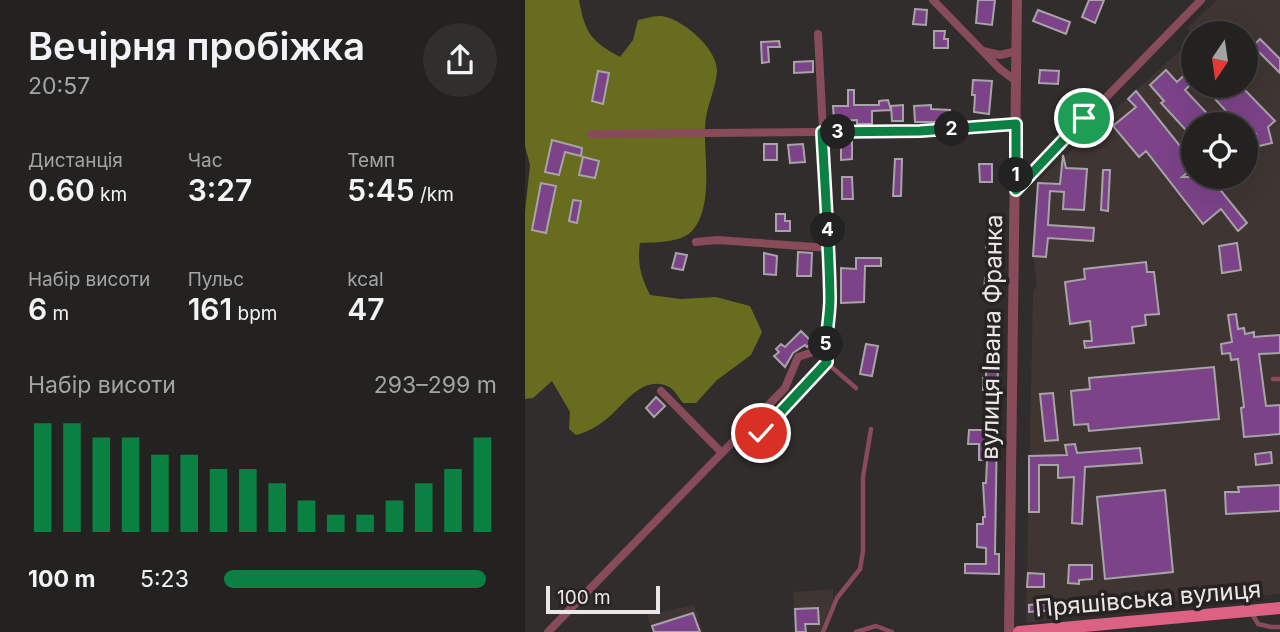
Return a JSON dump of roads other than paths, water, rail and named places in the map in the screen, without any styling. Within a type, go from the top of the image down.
[{"type":"main road","name":"Пряшівська вулиця","points":[[1019,632],[1280,608]]},
{"type":"street","points":[[933,0],[1000,69],[1016,81]]},
{"type":"street","name":"вулиця Івана Франка","points":[[1009,632],[1017,0]]},
{"type":"street","points":[[1016,190],[1202,0]]},
{"type":"street","points":[[548,632],[785,388],[798,357],[825,348],[830,324],[829,248],[818,34]]},
{"type":"street","points":[[983,51],[1000,55],[1017,51]]},
{"type":"street","points":[[591,134],[920,131],[1016,124]]},
{"type":"street","points":[[697,242],[717,240],[829,248]]},
{"type":"street","points":[[661,391],[722,453]]},
{"type":"lane","points":[[825,348],[827,362],[856,388]]},
{"type":"lane","points":[[761,433],[827,362]]},
{"type":"lane","points":[[1273,379],[1280,379]]},
{"type":"lane","points":[[823,632],[837,598],[860,569],[863,551],[863,477],[871,429]]},
{"type":"lane","points":[[1250,611],[1258,624],[1280,627]]},
{"type":"lane","points":[[856,632],[876,626],[892,632]]}]
